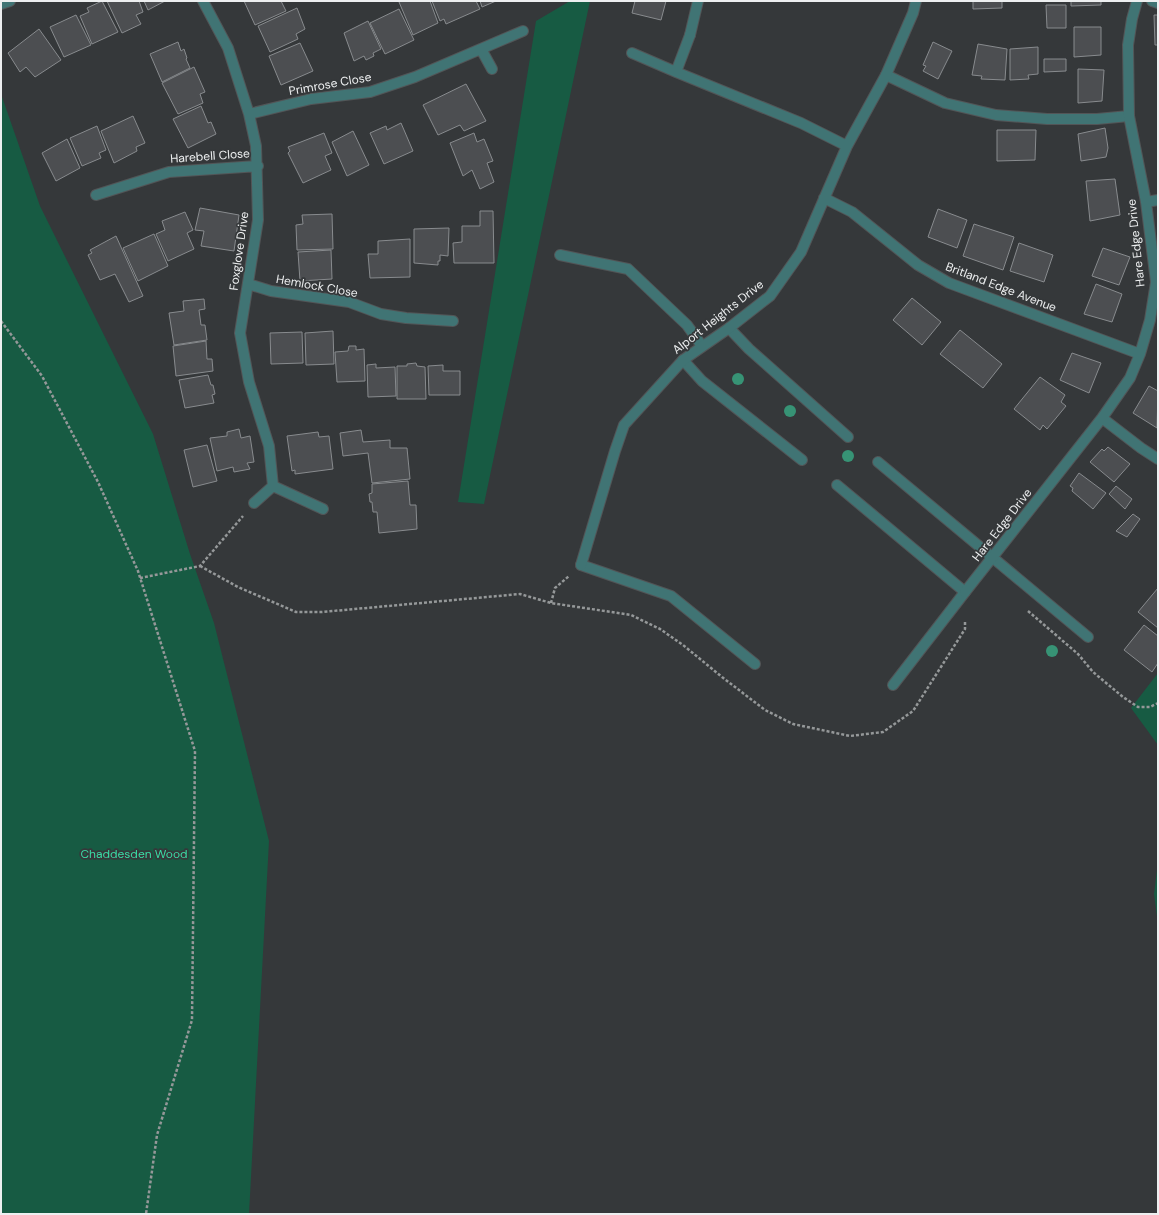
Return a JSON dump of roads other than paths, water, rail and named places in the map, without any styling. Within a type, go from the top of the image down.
[{"type":"street","points":[[1,4],[10,1]]},
{"type":"street","name":"Foxglove Drive","points":[[203,1],[228,48],[249,114],[256,146],[258,166],[258,220],[240,333],[249,382],[269,446],[273,486]]},
{"type":"street","points":[[676,72],[690,35],[698,1]]},
{"type":"street","name":"Alport Heights Drive","points":[[755,664],[671,596],[581,565],[624,425],[683,360],[729,328],[770,296],[801,252],[847,146],[886,75],[913,13],[916,1]]},
{"type":"street","name":"Hare Edge Drive","points":[[893,685],[1102,418],[1130,378],[1140,354],[1150,320],[1156,282],[1146,202],[1129,116],[1128,45],[1132,19],[1137,1]]},
{"type":"street","points":[[1152,1],[1158,3]]},
{"type":"street","name":"Primrose Close","points":[[249,114],[311,99],[370,92],[415,77],[522,31]]},
{"type":"street","points":[[481,49],[492,69]]},
{"type":"street","points":[[632,53],[801,123],[847,146]]},
{"type":"street","points":[[886,75],[945,103],[996,115],[1055,119],[1098,119],[1129,116]]},
{"type":"street","name":"Harebell Close","points":[[96,195],[169,172],[258,166]]},
{"type":"street","name":"Britland Edge Avenue","points":[[824,198],[852,212],[918,265],[949,283],[1140,354]]},
{"type":"street","points":[[1146,202],[1158,200]]},
{"type":"street","points":[[560,255],[628,269],[687,326],[702,346]]},
{"type":"street","name":"Hemlock Close","points":[[248,284],[271,291],[349,302],[381,314],[406,318],[453,321]]},
{"type":"street","points":[[729,328],[749,349],[848,437]]},
{"type":"street","points":[[683,360],[702,381],[802,460]]},
{"type":"street","points":[[1102,418],[1158,459]]},
{"type":"street","points":[[878,462],[1088,637]]},
{"type":"street","points":[[837,485],[965,592]]},
{"type":"street","points":[[254,503],[273,486],[323,509]]},
{"type":"park label","name":"Chaddesden Wood","points":[[134,854]]}]
